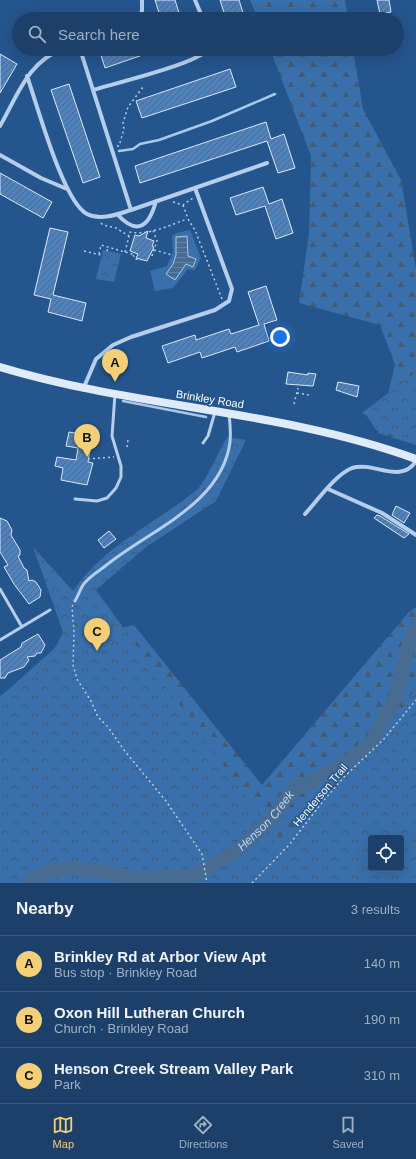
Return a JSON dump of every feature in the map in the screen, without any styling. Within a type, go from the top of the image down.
[{"type":"main road","name":"Brinkley Road","points":[[0,366],[84,387],[215,412],[310,428],[354,438],[416,460]]},
{"type":"street","points":[[142,0],[142,12]]},
{"type":"street","points":[[195,0],[200,12]]},
{"type":"street","points":[[0,126],[27,76],[43,58],[47,56]]},
{"type":"street","points":[[82,56],[132,210]]},
{"type":"street","points":[[93,90],[202,56]]},
{"type":"street","points":[[27,76],[67,189],[83,212],[96,217],[132,210],[267,163]]},
{"type":"street","points":[[0,154],[42,178],[67,189]]},
{"type":"street","points":[[84,387],[96,359],[113,345],[131,337],[215,310],[225,304],[232,296],[232,288],[195,188]]},
{"type":"street","points":[[117,214],[129,225],[138,227],[143,225],[150,218],[156,201]]},
{"type":"street","points":[[305,514],[342,474],[352,468],[366,467],[392,472],[402,472],[410,468],[416,460]]},
{"type":"street","points":[[328,489],[382,513],[416,535]]},
{"type":"lane","points":[[75,499],[97,501],[107,498],[116,488],[121,477],[118,456],[112,436],[115,393]]},
{"type":"lane","points":[[203,443],[208,436],[215,412]]},
{"type":"lane","points":[[75,601],[84,584],[96,573],[127,548],[191,507],[203,495],[212,484],[227,452],[230,442],[229,414]]},
{"type":"lane","points":[[0,590],[22,627]]},
{"type":"lane","points":[[0,640],[50,610]]},
{"type":"path","points":[[117,146],[119,146],[123,135],[123,123],[128,107],[144,89],[144,87]]},
{"type":"path","points":[[197,194],[192,200],[183,205],[188,219],[195,230],[225,304]]},
{"type":"path","points":[[96,217],[103,225],[116,228],[129,236]]},
{"type":"path","points":[[125,252],[130,232],[138,234],[188,219]]},
{"type":"path","points":[[152,256],[157,241],[153,230]]},
{"type":"path","points":[[84,251],[100,254],[101,244],[134,255],[135,259],[141,260]]},
{"type":"path","points":[[107,251],[108,247]]},
{"type":"path","points":[[154,250],[172,255]]},
{"type":"path","points":[[294,404],[298,388]]},
{"type":"path","points":[[297,393],[309,395]]},
{"type":"path","points":[[127,447],[128,440]]},
{"type":"path","points":[[88,459],[118,456]]},
{"type":"path","points":[[75,601],[72,607],[74,665],[77,679],[91,701],[96,714],[166,801],[203,858],[207,883]]},
{"type":"path","name":"Henderson Trail","points":[[252,883],[289,845],[344,777],[383,740],[416,700]]},
{"type":"green space","points":[[250,0],[345,0],[347,12],[255,12]]},
{"type":"green space","points":[[273,56],[354,56],[363,109],[401,180],[416,269],[416,445],[378,433],[395,365],[380,325],[299,303],[309,234],[311,156]]},
{"type":"green space","points":[[190,230],[201,258],[195,270],[188,269],[173,288],[155,291],[150,271],[167,266],[173,252],[172,236],[176,233]]},
{"type":"green space","points":[[103,250],[121,254],[114,282],[96,279]]},
{"type":"green space","points":[[416,372],[416,442],[376,430],[367,416],[362,413]]},
{"type":"green space","points":[[227,437],[246,440],[216,501],[146,547],[96,590],[271,831],[269,834],[282,854],[416,689],[416,883],[0,883],[0,696],[44,669],[63,632],[33,547],[73,591],[101,559],[132,535],[198,489],[205,479]]},
{"type":"green space","points":[[416,607],[416,883],[0,883],[0,697],[64,640],[134,625],[262,785],[409,612]]},
{"type":"shaded area","points":[[187,236],[188,256],[196,259],[193,267],[186,264],[175,280],[166,274],[173,264],[176,255],[176,237]]},
{"type":"building","points":[[155,0],[175,0],[179,12],[159,12]]},
{"type":"building","points":[[220,0],[239,0],[243,12],[224,12]]},
{"type":"building","points":[[377,0],[389,0],[391,12],[380,12]]},
{"type":"building","points":[[0,54],[17,64],[0,93]]},
{"type":"building","points":[[101,56],[140,56],[105,68]]},
{"type":"building","points":[[230,69],[236,87],[142,118],[136,101]]},
{"type":"building","points":[[69,84],[100,177],[83,183],[51,90]]},
{"type":"building","points":[[266,122],[271,139],[284,134],[295,168],[278,173],[267,141],[140,183],[135,166]]},
{"type":"building","points":[[0,173],[52,202],[43,218],[0,194]]},
{"type":"building","points":[[263,187],[269,204],[282,199],[293,233],[276,239],[265,206],[236,215],[230,198]]},
{"type":"building","points":[[50,228],[68,232],[53,295],[86,303],[82,321],[48,312],[51,299],[34,295]]},
{"type":"building","points":[[148,231],[146,238],[154,241],[152,246],[154,247],[147,261],[136,258],[138,254],[130,251],[135,235],[139,236]]},
{"type":"building","points":[[266,286],[277,320],[264,324],[269,341],[237,352],[235,347],[202,358],[200,352],[168,363],[162,346],[195,335],[196,340],[229,329],[231,334],[259,325],[248,292]]},
{"type":"building","points":[[288,372],[308,375],[308,373],[316,374],[313,386],[286,384]]},
{"type":"building","points":[[338,382],[359,386],[357,397],[336,390]]},
{"type":"building","points":[[69,432],[92,436],[88,462],[93,463],[87,485],[61,480],[63,468],[55,466],[57,457],[76,460],[78,448],[66,446]]},
{"type":"building","points":[[396,506],[410,513],[404,523],[392,515]]},
{"type":"building","points":[[377,515],[409,534],[404,538],[374,518]]},
{"type":"building","points":[[0,518],[7,521],[12,530],[11,535],[20,550],[20,555],[18,556],[24,568],[27,570],[29,581],[32,580],[36,582],[41,590],[40,597],[29,604],[14,584],[4,567],[8,565],[0,552]]},
{"type":"building","points":[[109,531],[116,539],[104,548],[98,540]]},
{"type":"building","points":[[38,634],[45,645],[41,653],[37,653],[35,656],[27,657],[29,660],[24,667],[8,673],[5,678],[0,678],[0,660],[21,647],[22,643]]},
{"type":"waterway","points":[[119,151],[133,149],[140,144],[159,140],[212,121],[275,94]]},
{"type":"waterway","points":[[123,401],[206,417]]},
{"type":"waterway","name":"Henson Creek","points":[[29,883],[46,872],[66,868],[106,872],[137,879],[195,875],[238,850],[271,819],[296,786],[300,787],[338,768],[370,745],[395,699],[408,647],[416,626]]},
{"type":"place","name":"Brinkley Rd at Arbor View Apt","points":[[115,382]]},
{"type":"place","name":"Oxon Hill Lutheran Church","points":[[87,457]]},
{"type":"place","name":"Henson Creek Stream Valley Park","points":[[97,651]]}]
